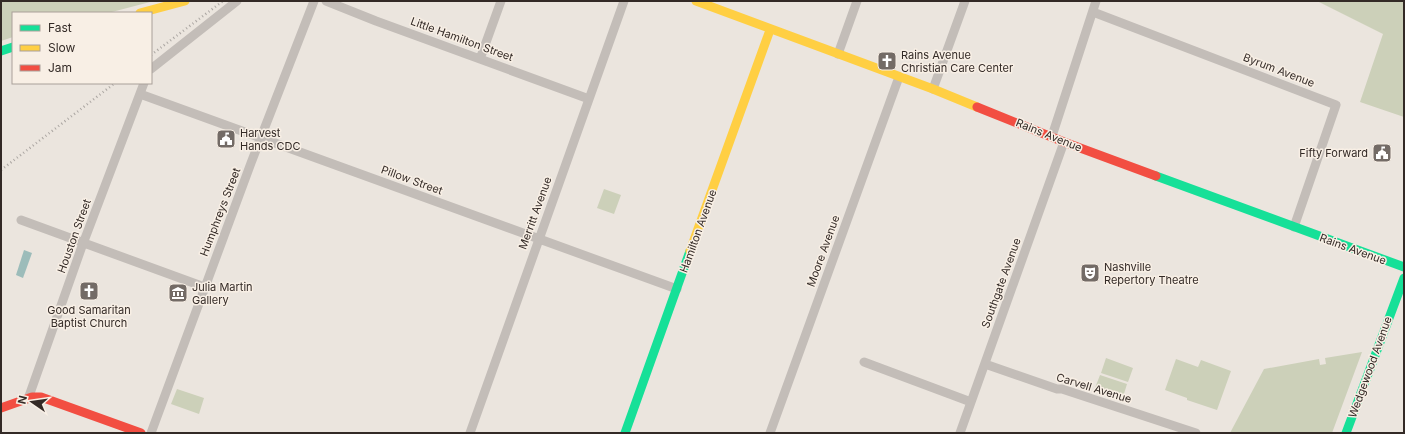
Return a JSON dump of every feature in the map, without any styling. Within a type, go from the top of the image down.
[{"type":"street","points":[[144,12],[185,1]]},
{"type":"street","points":[[152,68],[237,1]]},
{"type":"street","name":"Humphreys Street","points":[[151,433],[261,138],[314,1]]},
{"type":"street","name":"Little Hamilton Street","points":[[326,1],[589,100]]},
{"type":"street","points":[[480,59],[501,1]]},
{"type":"street","name":"Merritt Avenue","points":[[470,433],[624,1]]},
{"type":"street","name":"Rains Avenue","points":[[696,1],[770,30],[933,89],[1064,142],[1404,267]]},
{"type":"street","points":[[838,54],[857,1]]},
{"type":"street","points":[[933,89],[965,1]]},
{"type":"street","points":[[1052,136],[1096,1]]},
{"type":"street","name":"Byrum Avenue","points":[[1093,12],[1336,105],[1294,227]]},
{"type":"street","name":"Hamilton Avenue","points":[[625,433],[770,30]]},
{"type":"street","points":[[1,51],[12,47]]},
{"type":"street","name":"Moore Avenue","points":[[770,433],[899,77]]},
{"type":"street","name":"Houston Street","points":[[28,398],[84,242],[144,84]]},
{"type":"street","name":"Pillow Street","points":[[140,94],[677,289]]},
{"type":"street","name":"Southgate Avenue","points":[[960,433],[1064,142]]},
{"type":"street","points":[[22,220],[199,285],[204,290]]},
{"type":"street","name":"Wedgewood Avenue","points":[[1346,433],[1404,278]]},
{"type":"street","points":[[864,362],[971,402]]},
{"type":"street","name":"Carvell Avenue","points":[[985,364],[1056,389],[1062,389],[1196,433]]},
{"type":"street","points":[[1,408],[28,398],[40,397],[141,433]]},
{"type":"green space","points":[[1,1],[154,1],[112,12],[12,12],[12,37],[1,41]]},
{"type":"green space","points":[[1317,1],[1404,1],[1404,117],[1360,102],[1383,34]]},
{"type":"green space","points":[[604,189],[621,195],[614,214],[597,208]]},
{"type":"green space","points":[[1362,352],[1332,433],[1230,433],[1264,369],[1319,359],[1320,365],[1326,364],[1325,358]]},
{"type":"green space","points":[[1106,358],[1133,368],[1128,382],[1101,373]]},
{"type":"green space","points":[[1176,359],[1198,367],[1201,360],[1231,371],[1217,410],[1187,400],[1187,398],[1165,390]]},
{"type":"green space","points":[[1100,375],[1127,384],[1123,397],[1095,388]]},
{"type":"green space","points":[[177,389],[204,398],[199,414],[171,404]]},
{"type":"water","points":[[24,250],[32,253],[23,278],[16,275]]},
{"type":"railway","points":[[152,54],[223,1]]},
{"type":"railway","points":[[1,170],[114,84]]},
{"type":"traffic: fast","points":[[1,51],[12,47]]},
{"type":"traffic: fast","points":[[1156,176],[1404,267]]},
{"type":"traffic: fast","points":[[625,433],[690,251]]},
{"type":"traffic: fast","points":[[1346,433],[1404,278]]},
{"type":"traffic: slow","points":[[144,12],[185,1]]},
{"type":"traffic: slow","points":[[696,1],[933,89],[977,107]]},
{"type":"traffic: slow","points":[[690,251],[770,30]]},
{"type":"traffic: jam","points":[[977,107],[1064,142],[1156,176]]},
{"type":"traffic: jam","points":[[1,408],[32,397],[41,397],[141,433]]},
{"type":"place","name":"Rains Avenue Christian Care Center","points":[[887,61]]},
{"type":"place","name":"Harvest Hands CDC","points":[[226,139]]},
{"type":"place","name":"Fifty Forward","points":[[1382,153]]},
{"type":"place","name":"Nashville Repertory Theatre","points":[[1090,273]]},
{"type":"place","name":"Good Samaritan Baptist Church","points":[[89,291]]},
{"type":"place","name":"Julia Martin Gallery","points":[[178,293]]}]
